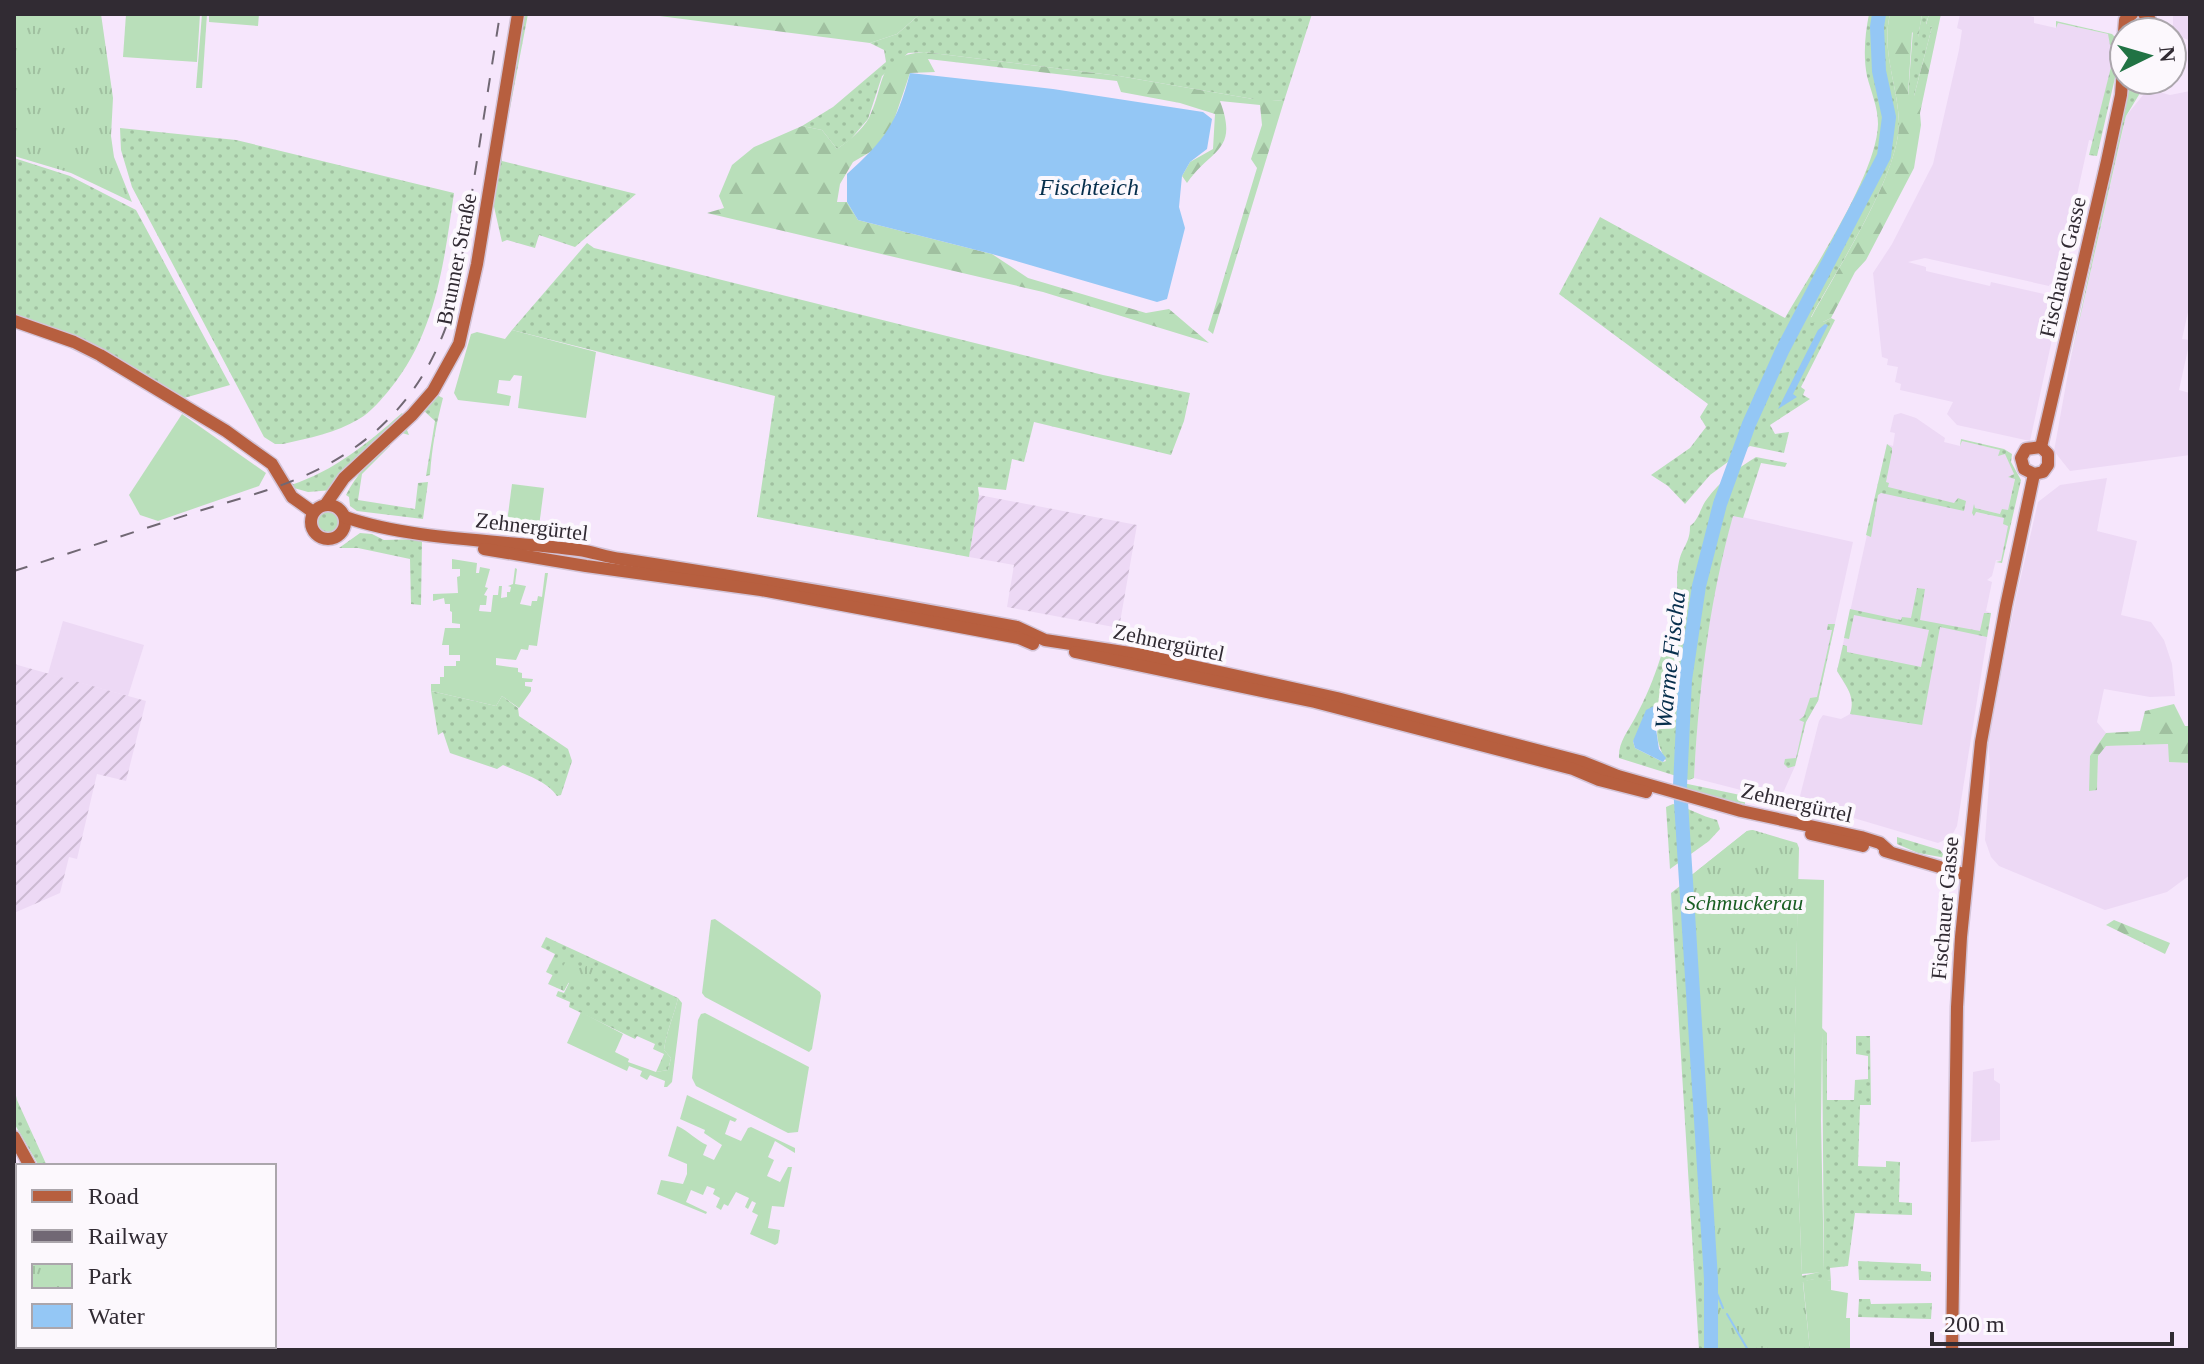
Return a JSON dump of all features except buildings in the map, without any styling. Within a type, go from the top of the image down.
[{"type":"main road","name":"Brunner Straße","points":[[326,504],[344,478],[412,415],[433,391],[459,344],[477,264],[518,14]]},
{"type":"main road","name":"Fischauer Gasse","points":[[2041,447],[2121,96]]},
{"type":"main road","points":[[14,321],[100,355],[226,431],[272,464],[292,497],[313,512]]},
{"type":"main road","name":"Fischauer Gasse","points":[[2041,447],[2048,454],[2048,465],[2043,472],[2034,474],[2024,469],[2021,458],[2026,449],[2041,447]]},
{"type":"main road","name":"Brunner Straße","points":[[343,518],[341,498],[352,473]]},
{"type":"main road","name":"Fischauer Gasse","points":[[1952,1350],[1957,980],[1974,798],[1988,700],[2034,474]]},
{"type":"main road","points":[[326,504],[343,518],[335,538],[319,537],[311,525],[313,512],[326,504]]},
{"type":"main road","name":"Zehnergürtel","points":[[343,518],[366,525],[581,550],[609,558],[745,578],[1017,627],[1045,640],[1143,655],[1337,698],[1583,762],[1757,823],[1890,852],[1967,875]]},
{"type":"main road","points":[[14,1137],[29,1164]]},
{"type":"shaded area","points":[[1960,14],[2020,14],[2034,17],[2034,23],[2056,28],[2058,23],[2108,34],[2108,81],[2094,141],[2089,140],[2057,286],[1925,258],[1908,262],[1926,267],[1926,271],[2061,298],[2030,441],[1957,425],[1947,414],[1953,402],[1900,390],[1901,384],[1895,382],[1898,367],[1887,365],[1888,359],[1882,357],[1873,273],[1892,244],[1933,164],[1959,50],[1962,30],[1957,28]]},
{"type":"shaded area","points":[[2190,14],[2190,41],[2188,16],[2173,16]]},
{"type":"shaded area","points":[[2190,91],[2190,303],[2182,339],[2190,340],[2179,390],[2190,393],[2190,455],[2070,471],[2054,451],[2070,362],[2126,116],[2142,96],[2188,96]]},
{"type":"shaded area","points":[[1901,413],[1916,418],[1945,438],[1944,442],[1960,446],[1962,441],[2000,450],[2000,455],[2005,453],[2014,474],[2010,476],[2015,478],[2008,510],[2000,514],[1975,508],[1975,505],[1974,516],[1975,512],[2005,518],[2009,526],[2001,561],[1996,560],[1992,576],[1987,580],[1992,582],[1986,611],[1991,613],[1957,826],[1951,837],[1938,843],[1799,800],[1819,721],[1823,715],[1841,719],[1850,714],[1853,704],[1852,696],[1837,671],[1887,444],[1893,446],[1895,433],[1890,432],[1894,415]]},
{"type":"shaded area","points":[[2107,478],[2097,531],[2137,541],[2121,615],[2151,622],[2164,640],[2172,664],[2175,696],[2150,697],[2104,689],[2097,722],[2106,733],[2090,756],[2097,790],[2098,756],[2106,746],[2168,744],[2170,762],[2190,763],[2190,875],[2167,892],[2105,910],[1999,866],[1991,857],[1985,840],[1990,768],[1988,741],[2038,502],[2060,485]]},
{"type":"shaded area","points":[[979,495],[1137,525],[1119,628],[1007,607],[1014,565],[969,557]]},
{"type":"shaded area","points":[[1733,515],[1853,542],[1818,701],[1806,722],[1795,766],[1780,800],[1694,778],[1699,695],[1708,626],[1719,565]]},
{"type":"shaded area","points":[[63,621],[144,645],[128,696],[48,674]]},
{"type":"shaded area","points":[[14,664],[146,701],[126,781],[97,774],[77,859],[69,857],[60,893],[14,913]]},
{"type":"shaded area","points":[[1994,1068],[1994,1080],[2000,1084],[2000,1140],[1971,1142],[1973,1072]]},
{"type":"green space","points":[[14,14],[101,14],[113,98],[111,136],[114,157],[132,202],[71,173],[14,156]]},
{"type":"green space","points":[[126,14],[200,14],[197,62],[123,57]]},
{"type":"green space","points":[[202,14],[207,14],[202,88],[196,88]]},
{"type":"green space","points":[[209,14],[259,14],[258,26],[209,22]]},
{"type":"green space","points":[[522,14],[528,14],[502,161],[636,194],[575,247],[539,235],[535,248],[507,240],[502,242],[492,198]]},
{"type":"green space","points":[[644,14],[920,14],[897,34],[870,43]]},
{"type":"green space","points":[[920,14],[1312,14],[1284,101],[1253,99],[1119,76],[924,52],[908,53],[882,76],[868,119],[850,140],[837,149],[822,130],[802,126],[833,107],[886,62],[884,50],[870,43],[897,34]]},
{"type":"green space","points":[[1869,14],[1890,14],[1887,42],[1898,109],[1896,144],[1865,222],[1811,317],[1823,322],[1831,318],[1835,320],[1801,387],[1805,390],[1803,395],[1810,399],[1770,425],[1775,434],[1789,432],[1784,453],[1750,446],[1710,475],[1685,504],[1668,486],[1651,475],[1690,448],[1706,427],[1700,417],[1708,404],[1559,294],[1600,217],[1785,318],[1841,222],[1875,145],[1878,118],[1865,61]]},
{"type":"green space","points":[[1890,14],[1922,14],[1918,38],[1912,32],[1908,95],[1914,96],[1932,27],[1926,25],[1929,14],[1941,14],[1920,113],[1914,168],[1866,260],[1855,272],[1831,318],[1811,323],[1878,195],[1896,144],[1898,109],[1887,42]]},
{"type":"green space","points":[[1922,14],[1929,14],[1926,24],[1932,27],[1914,96],[1908,96],[1913,30],[1918,37]]},
{"type":"green space","points":[[2056,21],[2108,34],[2058,23],[2056,28]]},
{"type":"green space","points":[[924,52],[1119,76],[1253,99],[1264,92],[1272,100],[1284,101],[1213,334],[1208,330],[1257,168],[1251,159],[1262,125],[1260,105],[1220,101],[1225,118],[1224,140],[1187,183],[1182,176],[1190,162],[1213,149],[1215,114],[1180,103],[1121,92],[1117,81],[928,59],[935,72],[910,73],[892,126],[877,148],[853,162],[840,184],[837,202],[847,202],[858,220],[992,254],[1028,278],[1146,313],[1169,309],[1209,343],[1043,292],[707,213],[724,208],[719,196],[732,165],[754,147],[802,126],[822,130],[837,149],[842,146],[869,118],[884,74],[890,66],[897,59]]},
{"type":"green space","points":[[2108,79],[2108,96],[2111,96],[2097,156],[2089,155]]},
{"type":"green space","points":[[2128,96],[2138,96],[2126,116],[2070,362]]},
{"type":"green space","points":[[120,128],[236,140],[454,193],[436,296],[428,321],[406,367],[372,409],[350,424],[312,437],[275,444],[264,437],[132,187],[121,150]]},
{"type":"green space","points":[[14,158],[70,176],[136,210],[230,385],[184,398],[83,342],[14,317]]},
{"type":"green space","points":[[587,243],[594,248],[1103,375],[1190,393],[1184,421],[1171,455],[1034,422],[1024,462],[1012,459],[1006,490],[978,487],[969,557],[757,517],[775,396],[512,330]]},
{"type":"green space","points":[[512,330],[596,352],[586,418],[518,408],[522,376],[514,375],[510,381],[499,380],[497,393],[511,396],[509,406],[458,400],[454,393],[471,334],[477,332],[505,339]]},
{"type":"green space","points":[[437,395],[443,398],[430,475],[426,476],[435,421],[424,411],[407,430],[409,435],[402,433]]},
{"type":"green space","points":[[402,413],[405,417],[333,490],[308,492],[291,485],[336,464]]},
{"type":"green space","points":[[182,414],[266,473],[259,486],[158,521],[140,515],[129,495]]},
{"type":"green space","points":[[1961,439],[2004,449],[2012,454],[2011,462],[2021,480],[2002,563],[1996,562],[2001,561],[2008,526],[2003,524],[2004,518],[1976,512],[1974,516],[1972,513],[1974,504],[1975,508],[2000,514],[2002,509],[2008,510],[2015,479],[2008,477],[2014,474],[2005,454],[1998,456],[2000,450],[1962,441],[1960,446]]},
{"type":"green space","points":[[1887,444],[1892,448],[1886,482],[1889,483],[1888,487],[1954,503],[1958,498],[1966,501],[1964,511],[1881,493],[1878,495],[1871,537],[1866,535]]},
{"type":"green space","points":[[387,445],[390,446],[362,474],[358,500],[415,509],[418,483],[428,482],[423,519],[357,511],[350,506],[346,495],[350,488],[364,468]]},
{"type":"green space","points":[[1756,457],[1787,463],[1785,467],[1761,463],[1743,518],[1733,516],[1711,613],[1694,778],[1689,780],[1619,758],[1624,737],[1643,703],[1661,658],[1678,594],[1680,556],[1689,537],[1690,526],[1717,487]],"holes":[[[1666,687],[1670,703],[1664,710],[1657,731],[1666,761],[1663,762],[1635,748],[1633,741],[1664,701]]]},
{"type":"green space","points":[[512,484],[544,488],[538,534],[506,530]]},
{"type":"green space","points":[[327,511],[335,514],[338,522],[335,530],[327,533],[319,530],[316,522],[319,514]]},
{"type":"green space","points":[[360,533],[384,540],[419,539],[422,542],[421,605],[411,604],[410,559],[358,548],[339,548]]},
{"type":"green space","points":[[452,559],[477,563],[476,573],[479,573],[480,567],[490,569],[484,595],[487,596],[486,605],[480,605],[479,611],[491,612],[493,595],[498,595],[499,586],[502,586],[501,598],[507,597],[515,568],[515,584],[526,586],[520,604],[531,606],[538,596],[542,597],[545,573],[548,573],[537,646],[529,645],[528,650],[521,649],[516,660],[496,658],[496,665],[518,668],[522,678],[533,679],[532,682],[525,682],[531,691],[519,708],[502,696],[496,706],[431,691],[431,684],[440,684],[440,677],[444,677],[444,666],[456,666],[456,661],[460,661],[460,655],[449,655],[449,645],[442,645],[445,628],[460,628],[460,624],[452,623],[450,604],[445,604],[444,598],[433,601],[433,594],[458,593],[460,569],[452,569]]},
{"type":"green space","points":[[1917,588],[1925,589],[1920,620],[1980,631],[1984,613],[1991,613],[1987,637],[1940,627],[1922,725],[1850,714],[1851,697],[1837,671],[1843,645],[1847,646],[1847,652],[1921,667],[1929,630],[1854,615],[1849,639],[1844,638],[1850,609],[1901,620],[1902,617],[1911,618]]},
{"type":"green space","points":[[1828,624],[1835,624],[1818,701],[1806,722],[1795,766],[1788,768],[1784,764],[1785,759],[1796,758],[1804,722],[1799,720],[1804,716],[1810,698],[1817,697],[1832,630],[1827,630]]},
{"type":"green space","points":[[431,691],[496,706],[502,696],[518,708],[519,716],[568,749],[572,761],[561,795],[557,796],[540,781],[503,765],[497,769],[450,753],[443,732],[438,735]]},
{"type":"green space","points":[[2174,704],[2185,726],[2190,726],[2190,763],[2169,762],[2168,744],[2106,746],[2098,756],[2097,790],[2089,791],[2090,756],[2106,733],[2140,731],[2145,711]]},
{"type":"green space","points":[[1683,783],[1745,796],[1745,804],[1683,791]]},
{"type":"green space","points":[[1673,804],[1717,820],[1720,829],[1709,841],[1670,869],[1666,807]]},
{"type":"green space","name":"Schmuckerau","points":[[1753,830],[1793,1278],[1824,1271],[1822,1028],[1827,1033],[1827,1100],[1854,1100],[1855,1080],[1868,1079],[1868,1056],[1856,1054],[1856,1036],[1870,1036],[1871,1105],[1860,1105],[1858,1166],[1886,1167],[1886,1161],[1900,1162],[1899,1202],[1912,1203],[1912,1215],[1855,1213],[1848,1266],[1830,1268],[1831,1281],[1812,1280],[1795,1287],[1810,1350],[1713,1350],[1716,1308],[1688,878],[1747,831]]},
{"type":"green space","name":"Schmuckerau","points":[[1747,831],[1797,843],[1799,848],[1794,1077],[1802,1274],[1810,1350],[1713,1350],[1716,1308],[1688,878]]},
{"type":"green space","points":[[1897,837],[1940,850],[1946,858],[1918,853],[1897,844]]},
{"type":"green space","points":[[1688,878],[1716,1308],[1713,1350],[1707,1350],[1680,886]]},
{"type":"green space","points":[[1798,879],[1824,880],[1821,1121],[1824,1272],[1802,1274],[1794,1077]]},
{"type":"green space","points":[[1680,886],[1707,1350],[1699,1350],[1671,893]]},
{"type":"green space","points":[[715,919],[820,992],[812,1049],[809,1052],[702,993],[711,920]]},
{"type":"green space","points":[[2114,920],[2170,943],[2165,954],[2106,925]]},
{"type":"green space","points":[[546,937],[678,998],[664,1050],[671,1058],[668,1070],[656,1072],[664,1054],[653,1049],[655,1044],[637,1036],[635,1039],[569,1007],[570,1002],[556,996],[558,991],[564,993],[569,983],[546,972],[555,954],[541,947]]},
{"type":"green space","points":[[566,961],[585,968],[587,964],[595,965],[585,989],[569,982],[564,991],[548,984]]},
{"type":"green space","points":[[678,998],[682,1003],[672,1082],[667,1087],[664,1087],[665,1081],[650,1075],[647,1080],[640,1076],[642,1071],[629,1066],[627,1071],[567,1043],[581,1012],[623,1034],[615,1052],[629,1059],[628,1062],[656,1072],[668,1070],[671,1058],[664,1050]]},
{"type":"green space","points":[[705,1013],[809,1067],[798,1132],[788,1133],[696,1086],[692,1078],[698,1020]]},
{"type":"green space","points":[[14,1087],[46,1164],[38,1164],[14,1123]]},
{"type":"green space","points":[[687,1095],[737,1119],[735,1122],[730,1120],[725,1134],[741,1141],[751,1127],[795,1148],[795,1153],[775,1141],[768,1157],[774,1160],[767,1176],[780,1182],[788,1167],[792,1167],[784,1207],[772,1206],[768,1228],[780,1230],[775,1245],[750,1234],[758,1215],[752,1212],[756,1203],[752,1201],[748,1209],[745,1207],[749,1198],[736,1192],[728,1206],[724,1204],[721,1210],[716,1207],[720,1198],[713,1194],[715,1189],[707,1186],[703,1195],[691,1190],[686,1202],[706,1214],[657,1194],[661,1180],[683,1184],[687,1174],[687,1164],[668,1156],[677,1126],[707,1145],[703,1155],[714,1160],[722,1145],[704,1133],[705,1130],[680,1119]]},
{"type":"green space","points":[[1858,1261],[1921,1264],[1921,1271],[1931,1272],[1931,1281],[1859,1280]]},
{"type":"green space","points":[[1820,1278],[1831,1281],[1831,1290],[1848,1293],[1846,1318],[1850,1318],[1850,1350],[1810,1350],[1803,1281]]},
{"type":"green space","points":[[1859,1299],[1870,1299],[1871,1304],[1932,1303],[1931,1319],[1858,1317]]},
{"type":"water","name":"Fischteich","points":[[910,73],[1053,89],[1203,112],[1212,119],[1207,149],[1190,162],[1182,176],[1179,207],[1185,228],[1167,299],[1157,302],[992,254],[858,220],[847,202],[847,174],[888,130]]},
{"type":"water","points":[[1828,325],[1793,394],[1797,397],[1778,409],[1818,330]]},
{"type":"water","points":[[1669,684],[1673,686],[1670,704],[1661,714],[1656,729],[1659,749],[1666,758],[1663,762],[1635,748],[1633,741],[1646,710],[1664,701]]},
{"type":"waterway","name":"Warme Fischa","points":[[1711,1350],[1711,1279],[1680,786],[1685,680],[1699,586],[1720,504],[1749,424],[1782,351],[1884,156],[1889,117],[1879,71],[1879,14]]},
{"type":"waterway","points":[[1711,1279],[1723,1308]]},
{"type":"waterway","points":[[1727,1314],[1748,1350]]},
{"type":"railway","points":[[14,571],[297,479],[355,448],[400,406],[434,355],[456,294],[500,14]]}]
